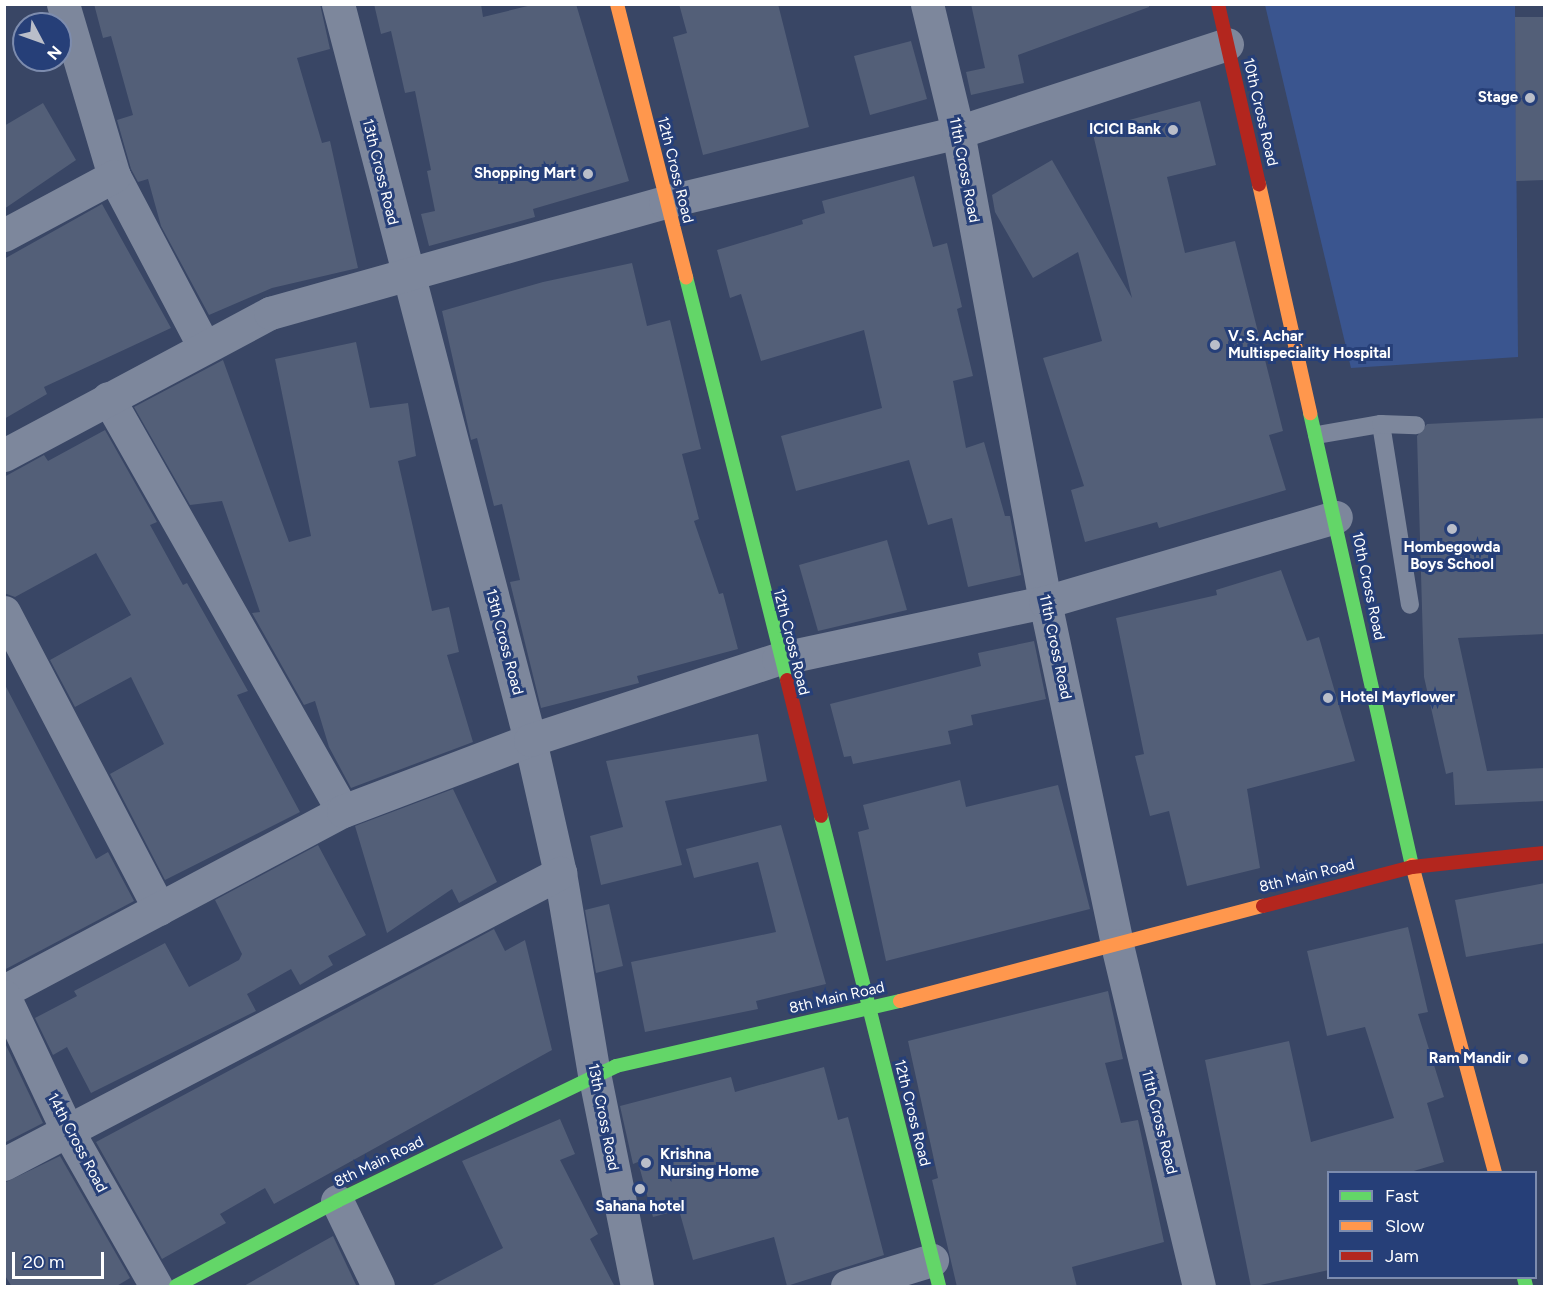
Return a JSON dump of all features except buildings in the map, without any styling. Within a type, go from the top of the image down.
[{"type":"main road","name":"12th Cross Road","points":[[617,4],[778,659],[936,1273]]},
{"type":"main road","name":"10th Cross Road","points":[[1218,4],[1336,518],[1412,867],[1494,1171]]},
{"type":"main road","name":"8th Main Road","points":[[176,1287],[337,1201],[594,1073],[868,1009],[1412,867],[1545,852]]},
{"type":"street","points":[[63,4],[114,176],[203,345]]},
{"type":"street","name":"13th Cross Road","points":[[338,4],[406,273],[530,740],[560,873],[594,1073],[637,1287]]},
{"type":"street","name":"11th Cross Road","points":[[927,4],[958,132],[1045,602],[1117,945],[1199,1287]]},
{"type":"street","points":[[4,455],[203,345],[270,313],[665,202],[958,132],[1227,44]]},
{"type":"street","points":[[4,235],[114,176]]},
{"type":"street","points":[[108,398],[343,811]]},
{"type":"street","points":[[4,991],[343,811],[530,740],[778,659],[1045,602],[1336,518]]},
{"type":"street","points":[[4,612],[159,909]]},
{"type":"street","points":[[4,1164],[560,873]]},
{"type":"street","name":"14th Cross Road","points":[[4,996],[67,1130],[156,1287]]},
{"type":"street","points":[[337,1201],[378,1287]]},
{"type":"street","points":[[848,1287],[936,1273]]},
{"type":"lane","points":[[1382,424],[1410,605]]},
{"type":"lane","points":[[1317,435],[1382,424],[1416,425]]},
{"type":"shaded area","points":[[1265,5],[1515,5],[1518,357],[1351,368]]},
{"type":"traffic: fast","points":[[686,277],[787,680]]},
{"type":"traffic: fast","points":[[1310,413],[1412,865]]},
{"type":"traffic: fast","points":[[821,816],[939,1286]]},
{"type":"traffic: fast","points":[[176,1286],[337,1201],[616,1066],[900,1001]]},
{"type":"traffic: fast","points":[[1524,1279],[1526,1286]]},
{"type":"traffic: slow","points":[[617,4],[686,277]]},
{"type":"traffic: slow","points":[[1259,184],[1310,413]]},
{"type":"traffic: slow","points":[[1412,865],[1495,1171]]},
{"type":"traffic: slow","points":[[900,1001],[1263,906]]},
{"type":"traffic: jam","points":[[1218,4],[1259,184]]},
{"type":"traffic: jam","points":[[787,680],[821,816]]},
{"type":"traffic: jam","points":[[1263,906],[1412,867],[1544,853]]},
{"type":"place","name":"Stage","points":[[1530,98]]},
{"type":"place","name":"ICICI Bank","points":[[1173,130]]},
{"type":"place","name":"Shopping Mart","points":[[588,174]]},
{"type":"place","name":"V. S. Achar Multispeciality Hospital","points":[[1215,345]]},
{"type":"place","name":"Hombegowda Boys School","points":[[1452,529]]},
{"type":"place","name":"Hotel Mayflower","points":[[1328,698]]},
{"type":"place","name":"Ram Mandir","points":[[1523,1059]]},
{"type":"place","name":"Krishna Nursing Home","points":[[646,1163]]},
{"type":"place","name":"Sahana hotel","points":[[640,1189]]}]
